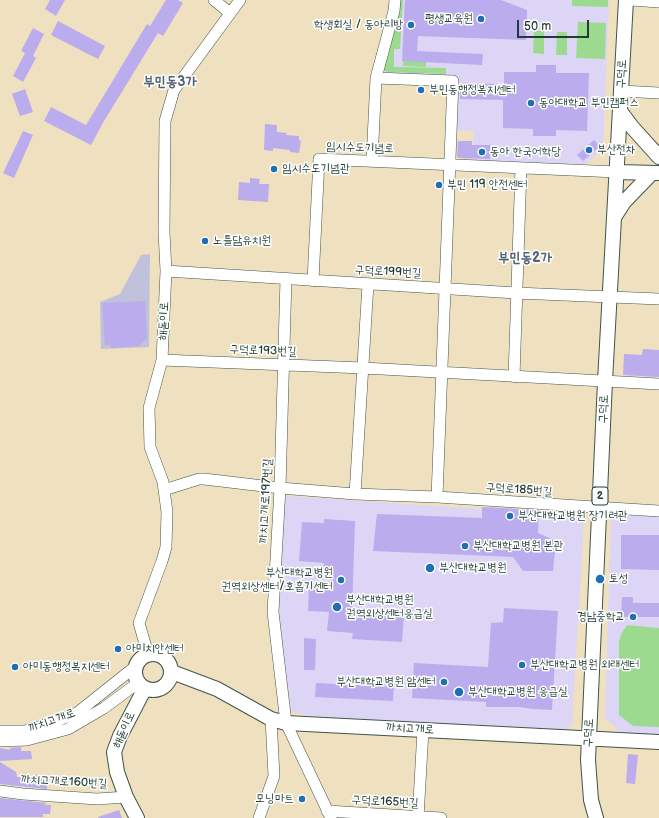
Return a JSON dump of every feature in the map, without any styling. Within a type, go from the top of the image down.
[{"type":"main road","name":"구덕로","points":[[596,818],[591,800],[588,760],[605,381],[626,0]]},
{"type":"main road","points":[[620,111],[659,157]]},
{"type":"main road","points":[[617,172],[656,173]]},
{"type":"main road","points":[[614,216],[624,202],[656,173]]},
{"type":"main road","points":[[148,654],[160,654],[165,657],[171,667],[172,672],[167,684],[150,690],[142,685],[135,674],[136,666],[140,659],[148,654]]},
{"type":"main road","name":"까치고개로","points":[[172,672],[217,689],[271,719],[286,723],[659,742]]},
{"type":"main road","name":"해돋이로","points":[[137,818],[126,797],[117,772],[114,752],[142,685]]},
{"type":"street","points":[[214,0],[230,13]]},
{"type":"street","name":"해돋이로","points":[[148,654],[139,623],[166,547],[167,512],[163,482],[150,447],[149,408],[162,360],[166,271],[164,232],[165,121],[174,90],[240,0]]},
{"type":"street","points":[[372,161],[376,78],[394,11],[394,0]]},
{"type":"street","points":[[631,0],[659,2]]},
{"type":"street","points":[[376,78],[453,81],[437,497]]},
{"type":"street","points":[[621,91],[659,93]]},
{"type":"street","name":"임시수도기념로","points":[[313,280],[319,159],[617,172]]},
{"type":"street","points":[[514,377],[521,168]]},
{"type":"street","name":"구덕로199번길","points":[[166,271],[516,293],[659,299]]},
{"type":"street","name":"까치고개로197번길","points":[[286,278],[280,488],[273,612],[286,723],[329,815]]},
{"type":"street","points":[[355,494],[368,284]]},
{"type":"street","name":"구덕로193번길","points":[[162,360],[363,368],[659,384]]},
{"type":"street","name":"구덕로185번길","points":[[164,490],[199,479],[280,488],[355,494],[437,497],[659,511]]},
{"type":"street","name":"까치고개로","points":[[0,731],[25,731],[51,724],[77,713],[136,666]]},
{"type":"street","points":[[0,740],[27,740],[68,729],[91,716],[114,700],[142,685]]},
{"type":"street","points":[[114,700],[123,698],[127,699],[134,707]]},
{"type":"street","points":[[259,818],[274,776],[271,719]]},
{"type":"street","points":[[418,817],[423,730]]},
{"type":"street","name":"까치고개로160번길","points":[[0,791],[97,799],[126,797]]},
{"type":"street","name":"구덕로165번길","points":[[329,815],[441,818]]},
{"type":"shaded area","name":"동아대학교 부민캠퍼스","points":[[397,0],[609,0],[603,149],[586,164],[473,161],[474,131],[456,130],[458,76],[387,73],[381,70]]},
{"type":"shaded area","points":[[150,254],[149,347],[101,349],[100,302],[120,294],[141,255]]},
{"type":"shaded area","name":"부산대학교병원","points":[[288,496],[464,508],[577,512],[584,520],[572,725],[562,732],[309,716],[290,711],[276,615],[282,502]]},
{"type":"shaded area","name":"경남중학교","points":[[611,515],[659,516],[659,734],[621,733],[605,718]]},
{"type":"green space","points":[[398,0],[403,0],[400,49],[394,49],[394,67],[446,68],[446,74],[387,72],[382,69]]},
{"type":"green space","points":[[572,0],[608,0],[608,7],[572,6]]},
{"type":"green space","points":[[578,22],[606,23],[605,59],[576,58]]},
{"type":"green space","points":[[534,31],[544,31],[544,54],[533,53]]},
{"type":"green space","points":[[557,32],[567,32],[567,55],[556,55]]},
{"type":"green space","points":[[404,52],[426,53],[426,67],[403,66]]},
{"type":"green space","points":[[627,625],[659,628],[659,727],[633,726],[619,715],[619,642],[621,634]]},
{"type":"building","points":[[50,0],[65,0],[56,16],[45,9]]},
{"type":"building","points":[[166,0],[178,0],[183,3],[163,36],[158,33],[91,145],[44,121],[51,107],[86,125],[147,24],[150,26]]},
{"type":"building","points":[[405,0],[501,0],[527,10],[526,40],[418,36],[417,51],[483,54],[482,65],[402,61]]},
{"type":"building","points":[[58,21],[105,46],[98,59],[51,35]]},
{"type":"building","points":[[33,28],[44,34],[33,56],[36,58],[23,82],[13,76],[25,53],[21,51]]},
{"type":"building","points":[[536,65],[556,65],[556,73],[589,73],[587,131],[556,130],[556,136],[533,136],[533,129],[503,128],[503,100],[460,99],[461,83],[504,84],[504,72],[536,72]]},
{"type":"building","points":[[25,89],[33,112],[20,116],[12,94]]},
{"type":"building","points":[[265,124],[277,125],[277,132],[287,133],[286,135],[299,136],[299,140],[301,141],[299,153],[290,152],[290,150],[273,148],[273,151],[264,150]]},
{"type":"building","points":[[23,131],[33,135],[14,178],[3,173]]},
{"type":"building","name":"부산전차","points":[[594,140],[600,146],[583,161],[577,155]]},
{"type":"building","points":[[458,141],[472,141],[472,145],[490,145],[490,159],[457,157]]},
{"type":"building","points":[[250,178],[260,179],[259,184],[269,184],[268,202],[238,200],[239,182],[250,183]]},
{"type":"building","points":[[145,301],[147,338],[139,346],[111,348],[110,345],[105,345],[102,303]]},
{"type":"building","points":[[643,349],[659,350],[659,377],[623,375],[624,354],[642,355]]},
{"type":"building","name":"부산대학교병원 본관","points":[[482,507],[539,510],[538,533],[556,541],[553,571],[523,571],[513,557],[373,551],[377,514],[482,518]]},
{"type":"building","name":"부산대학교병원 권역외상센터/호흡기센터","points":[[324,519],[355,521],[352,611],[404,614],[402,642],[352,639],[353,633],[327,631],[329,612],[308,611],[309,587],[329,589],[330,573],[323,573],[324,563],[299,561],[302,522],[324,523]]},
{"type":"building","points":[[621,535],[659,535],[659,570],[621,569]]},
{"type":"building","points":[[622,597],[633,597],[633,603],[659,603],[659,617],[621,617]]},
{"type":"building","name":"부산대학교병원 외래센터","points":[[504,608],[558,611],[552,710],[519,707],[486,707],[486,702],[412,698],[414,663],[488,667],[491,623],[503,622]]},
{"type":"building","points":[[304,638],[316,639],[315,670],[304,670]]},
{"type":"building","points":[[316,683],[394,687],[393,701],[315,697]]},
{"type":"building","points":[[21,747],[21,751],[31,751],[32,759],[0,761],[0,748],[10,750],[10,748]]},
{"type":"building","points":[[628,754],[638,755],[635,784],[626,783]]},
{"type":"building","points":[[0,762],[16,772],[17,777],[35,778],[35,774],[47,782],[47,789],[0,784]]},
{"type":"building","points":[[0,798],[46,803],[45,805],[51,805],[50,814],[43,814],[43,817],[0,817]]},
{"type":"building","points":[[119,810],[122,818],[98,818],[98,817]]},
{"type":"place","name":"평생교육원","points":[[481,19]]},
{"type":"place","name":"학생회실 / 동아리방","points":[[411,25]]},
{"type":"place","name":"부민동행정복지센터","points":[[421,90]]},
{"type":"place","name":"동아대학교 부민캠퍼스","points":[[531,103]]},
{"type":"place","name":"부산전차","points":[[589,150]]},
{"type":"place","name":"동아 한국어학당","points":[[482,152]]},
{"type":"place","name":"임시수도기념관","points":[[274,169]]},
{"type":"place","name":"부민 119 안전센터","points":[[439,185]]},
{"type":"place","name":"노틀담유치원","points":[[205,241]]},
{"type":"place","name":"부산대학교병원 장기려관","points":[[510,516]]},
{"type":"place","name":"부산대학교병원 본관","points":[[465,546]]},
{"type":"place","name":"부산대학교병원","points":[[430,568]]},
{"type":"place","name":"토성","points":[[600,579]]},
{"type":"place","name":"부산대학교병원 권역외상센터/호흡기센터","points":[[341,580]]},
{"type":"place","name":"부산대학교병원 권역외상센터응급실","points":[[337,607]]},
{"type":"place","name":"경남중학교","points":[[633,617]]},
{"type":"place","name":"아미치안센터","points":[[118,649]]},
{"type":"place","name":"부산대학교병원 외래센터","points":[[522,665]]},
{"type":"place","name":"아미동행정복지센터","points":[[15,667]]},
{"type":"place","name":"부산대학교병원 암센터","points":[[444,682]]},
{"type":"place","name":"부산대학교병원 응급실","points":[[459,692]]},
{"type":"place","name":"모닝마트","points":[[302,799]]},
{"type":"district","name":"부민동3가","points":[[170,82]]},
{"type":"district","name":"부민동2가","points":[[525,258]]}]
